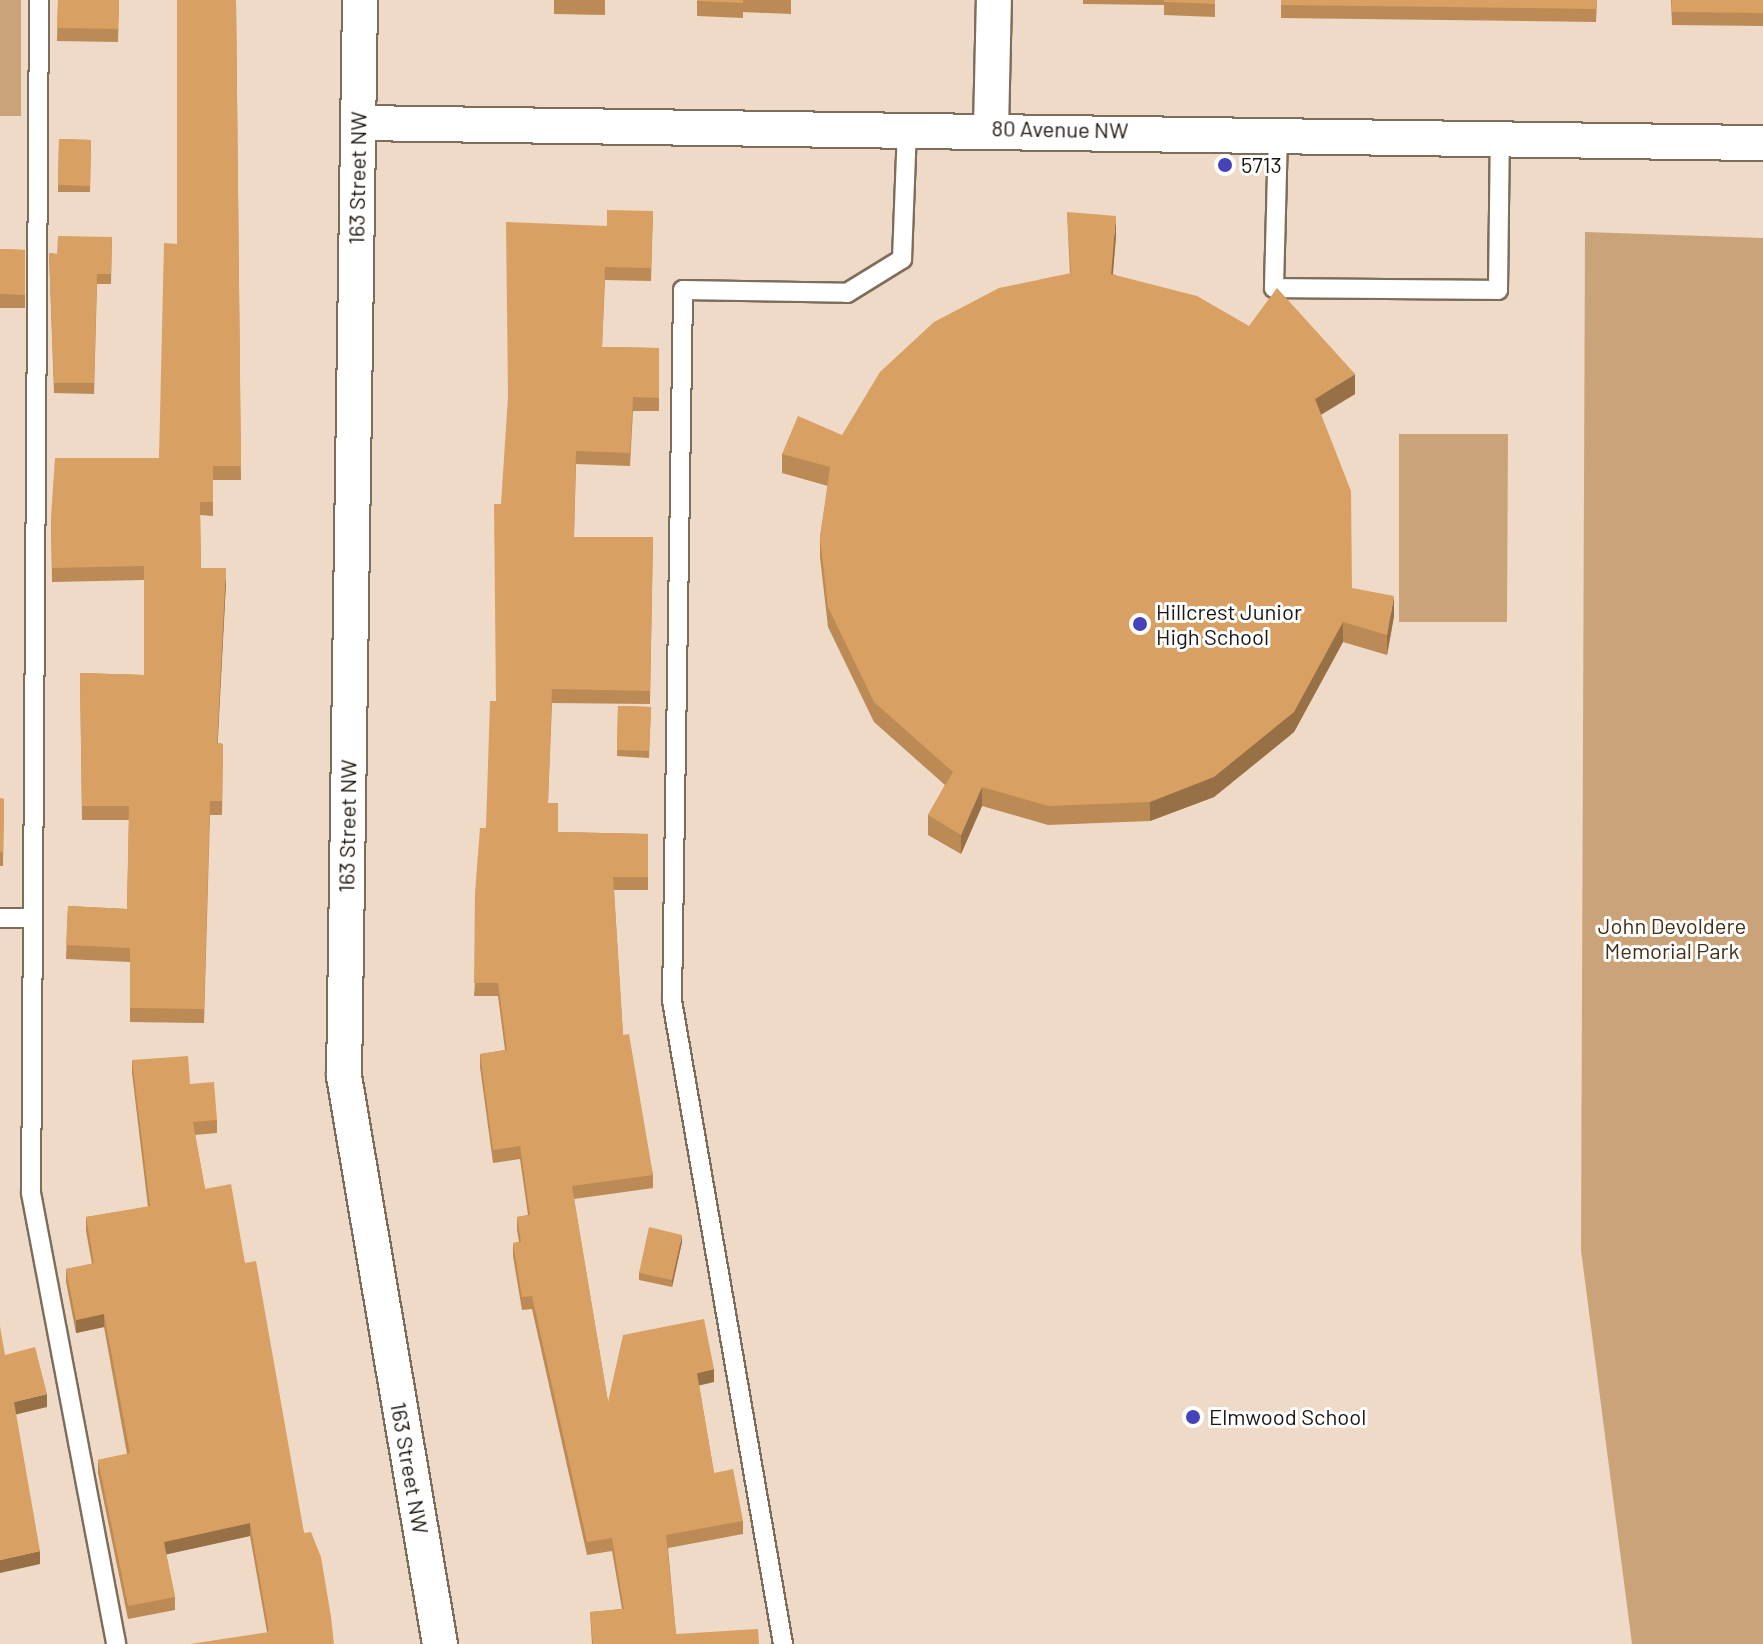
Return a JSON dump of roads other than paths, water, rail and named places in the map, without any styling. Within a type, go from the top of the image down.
[{"type":"street","name":"163 Street NW","points":[[360,0],[344,1076],[440,1644]]},
{"type":"street","points":[[991,128],[994,0]]},
{"type":"street","name":"80 Avenue NW","points":[[358,123],[991,128],[1763,143]]},
{"type":"lane","points":[[39,0],[31,1193],[116,1644]]},
{"type":"lane","points":[[783,1644],[672,1001],[683,290],[847,293],[902,259],[907,127]]},
{"type":"lane","points":[[1278,134],[1274,288],[1498,290],[1500,137]]},
{"type":"lane","points":[[0,918],[32,918]]},
{"type":"place","name":"5713","points":[[1225,165]]},
{"type":"place","name":"Hillcrest Junior High School","points":[[1140,624]]},
{"type":"place","name":"Elmwood School","points":[[1193,1417]]},
{"type":"park label","name":"John Devoldere Memorial Park","points":[[1672,938]]}]
